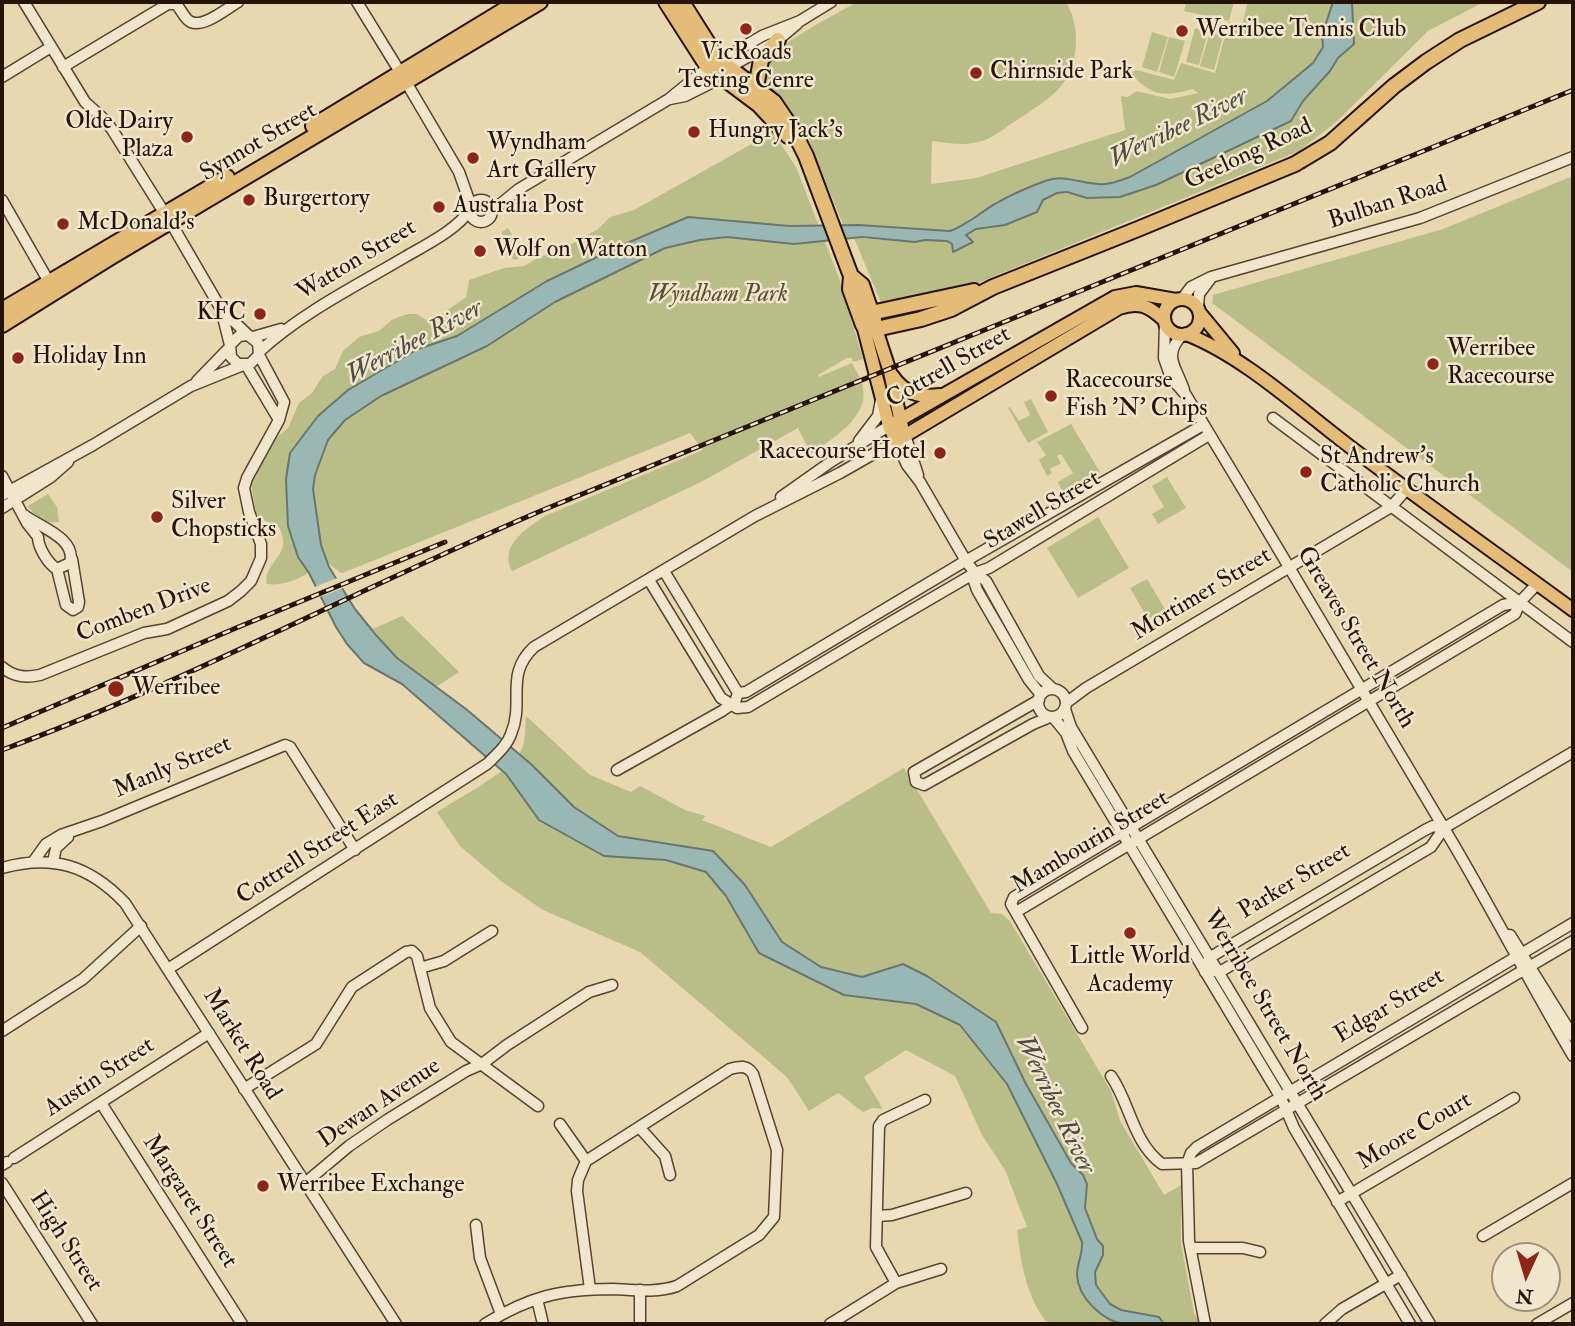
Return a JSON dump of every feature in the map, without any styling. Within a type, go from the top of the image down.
[{"type":"highway","name":"Synnot Street","points":[[490,25],[517,2]]},
{"type":"highway","name":"Synnot Street","points":[[3,318],[490,25],[540,2]]},
{"type":"highway","points":[[666,2],[702,60],[756,87],[774,102],[793,130],[806,156],[851,276],[850,289],[870,323]]},
{"type":"highway","points":[[682,2],[720,69],[759,105],[806,156]]},
{"type":"highway","name":"Geelong Road","points":[[870,323],[921,319],[951,309],[992,287],[1295,164],[1330,143],[1394,86],[1426,62],[1460,40],[1538,2]]},
{"type":"highway","points":[[756,87],[761,60],[778,40]]},
{"type":"main road","name":"Cottrell Street","points":[[894,423],[1115,297],[1128,293],[1144,293],[1179,299]]},
{"type":"main road","points":[[1243,365],[1189,300],[1179,299],[1167,307],[1165,321],[1174,332],[1202,340],[1243,365],[1406,489],[1573,610]]},
{"type":"main road","name":"Cottrell Street","points":[[900,438],[1119,308],[1132,304],[1146,305],[1165,321]]},
{"type":"main road","points":[[1185,334],[1196,328],[1199,310]]},
{"type":"main road","name":"Werribee Street North","points":[[870,323],[890,372],[894,423]]},
{"type":"main road","name":"Werribee Street North","points":[[870,323],[881,395],[900,438]]},
{"type":"main road","points":[[1053,333],[1078,333]]},
{"type":"main road","points":[[890,372],[900,386],[912,394],[931,396],[949,391]]},
{"type":"street","points":[[24,2],[76,89],[85,102],[106,121],[168,218],[221,309],[231,357],[244,365],[279,420]]},
{"type":"street","points":[[63,67],[168,4],[176,4],[187,20],[194,23],[205,21],[238,2]]},
{"type":"street","points":[[357,2],[459,172],[492,211]]},
{"type":"street","points":[[720,69],[778,40],[800,21],[831,2]]},
{"type":"street","points":[[459,172],[472,219],[478,222],[489,220],[492,211],[519,189],[669,99],[685,96],[762,36],[800,21]]},
{"type":"street","points":[[2,77],[51,47]]},
{"type":"street","name":"Bulban Road","points":[[1179,299],[1191,287],[1211,277],[1420,218],[1573,157]]},
{"type":"street","points":[[470,208],[475,202],[519,189]]},
{"type":"street","points":[[2,200],[54,285]]},
{"type":"street","name":"Watton Street","points":[[260,353],[291,325],[443,234],[467,215],[470,208]]},
{"type":"street","name":"Watton Street","points":[[443,234],[478,222]]},
{"type":"street","points":[[1199,310],[1199,294],[1211,277]]},
{"type":"street","points":[[221,309],[258,343],[260,353],[284,399],[279,420]]},
{"type":"street","name":"Greaves Street North","points":[[1165,321],[1165,364],[1174,383],[1185,395]]},
{"type":"street","name":"Watton Street","points":[[250,336],[291,325]]},
{"type":"street","name":"Greaves Street North","points":[[1185,334],[1175,343],[1171,354],[1185,395],[1488,904],[1527,968],[1573,1035]]},
{"type":"street","points":[[191,386],[221,359],[239,335],[250,336]]},
{"type":"street","points":[[6,492],[76,455],[191,386],[254,362],[260,353]]},
{"type":"street","points":[[851,449],[878,416],[881,395]]},
{"type":"street","points":[[1273,418],[1573,642]]},
{"type":"street","name":"Comben Drive","points":[[2,667],[26,678],[40,675],[144,633],[167,629],[228,601],[241,591],[251,581],[261,558],[261,544],[249,512],[244,488],[279,420]]},
{"type":"street","name":"Cottrell Street","points":[[755,516],[851,449],[894,423]]},
{"type":"street","name":"Stawell Street","points":[[617,770],[735,702],[738,693],[746,692],[966,561],[1203,425]]},
{"type":"street","name":"Stawell Street","points":[[730,705],[744,708],[753,705],[975,573],[989,568],[1209,435]]},
{"type":"street","name":"Werribee Street North","points":[[900,438],[907,465],[920,482],[966,561],[975,573],[986,580],[1040,676],[1061,698],[1071,727],[1430,1324]]},
{"type":"street","name":"Cottrell Street","points":[[489,762],[507,742],[513,729],[519,665],[534,647],[755,516],[840,473],[900,438]]},
{"type":"street","points":[[2,508],[51,477],[76,455]]},
{"type":"street","points":[[2,476],[6,492],[16,500],[23,515],[38,537],[46,557],[57,569],[66,605],[73,610],[79,602],[72,559],[58,534],[23,515]]},
{"type":"street","name":"Mortimer Street","points":[[1061,698],[1086,688],[1391,507],[1406,489]]},
{"type":"street","points":[[38,537],[42,532],[51,529]]},
{"type":"street","points":[[57,569],[70,563],[72,559]]},
{"type":"street","points":[[664,570],[738,693]]},
{"type":"street","name":"Werribee Street North","points":[[975,573],[977,590],[1040,697],[1042,713],[1051,717],[1066,733],[1073,751],[1281,1098],[1294,1128],[1410,1324]]},
{"type":"street","points":[[649,580],[721,698],[730,705]]},
{"type":"street","name":"Mambourin Street","points":[[1520,603],[1503,605],[1360,689],[1014,897],[1011,904],[1016,912],[1369,703],[1515,614],[1520,603],[1537,584]]},
{"type":"street","points":[[889,608],[896,619]]},
{"type":"street","points":[[845,634],[852,645]]},
{"type":"street","points":[[1040,697],[1061,698],[1060,715],[1033,724],[924,785],[916,782],[914,772],[1040,697]]},
{"type":"street","name":"Manly Street","points":[[33,862],[46,844],[61,835],[282,745],[290,747],[355,850]]},
{"type":"street","name":"Parker Street","points":[[1218,972],[1431,847],[1444,828],[1573,752]]},
{"type":"street","name":"Cottrell Street East","points":[[168,969],[489,762]]},
{"type":"street","name":"Parker Street","points":[[1209,957],[1425,830],[1433,827],[1444,828]]},
{"type":"street","name":"Manly Street","points":[[53,862],[53,854],[60,843],[80,829]]},
{"type":"street","name":"Market Road","points":[[2,868],[33,862],[53,862],[81,870],[108,886],[124,903],[396,1324]]},
{"type":"street","points":[[1016,912],[1082,1028]]},
{"type":"street","name":"Edgar Street","points":[[1187,1164],[1191,1153],[1197,1147],[1573,923]]},
{"type":"street","points":[[2,1031],[89,975],[141,926]]},
{"type":"street","points":[[420,968],[444,961],[492,931]]},
{"type":"street","name":"Edgar Street","points":[[1187,1164],[1205,1159],[1573,941]]},
{"type":"street","points":[[244,1089],[319,1042],[347,992],[356,983],[406,952],[413,951],[430,1008],[453,1045],[538,1106]]},
{"type":"street","points":[[1209,957],[1205,972],[1218,972]]},
{"type":"street","name":"Greaves Street North","points":[[1527,968],[1573,1056]]},
{"type":"street","name":"Dewan Avenue","points":[[305,1183],[349,1146],[387,1120],[482,1064],[589,992],[612,985]]},
{"type":"street","name":"Austin Street","points":[[8,1162],[209,1033]]},
{"type":"street","points":[[485,1324],[518,1305],[562,1292],[590,1289],[664,1290],[684,1283],[775,1224],[777,1150],[753,1074],[744,1067],[730,1069],[586,1161],[578,1180],[577,1191],[590,1289]]},
{"type":"street","points":[[1111,1076],[1132,1123],[1150,1154],[1162,1164],[1187,1164],[1191,1248],[1205,1324]]},
{"type":"street","name":"Moore Court","points":[[1337,1202],[1514,1098]]},
{"type":"street","points":[[896,1283],[878,1251],[876,1124],[925,1100]]},
{"type":"street","name":"Margaret Street","points":[[101,1103],[242,1324]]},
{"type":"street","points":[[560,1124],[586,1161]]},
{"type":"street","points":[[639,1127],[664,1156],[670,1175]]},
{"type":"street","name":"High Street","points":[[2,1182],[92,1324]]},
{"type":"street","points":[[1483,1236],[1573,1183]]},
{"type":"street","points":[[877,1216],[892,1215],[966,1193]]},
{"type":"street","points":[[476,1224],[480,1258],[501,1314]]},
{"type":"street","points":[[1191,1248],[1243,1248],[1260,1252]]},
{"type":"street","points":[[830,1324],[896,1283],[941,1269]]},
{"type":"street","points":[[1325,1324],[1342,1309],[1401,1275]]},
{"type":"street","points":[[640,1290],[640,1324]]},
{"type":"street","points":[[537,1298],[543,1324]]},
{"type":"street","points":[[1537,1324],[1573,1303]]},
{"type":"green space","points":[[857,2],[1066,2],[1070,10],[1076,33],[1075,54],[1072,67],[1060,88],[1041,104],[985,140],[965,144],[932,141],[931,184],[976,178],[1125,130],[1121,96],[1128,97],[1136,91],[1170,99],[1198,93],[1193,89],[1166,94],[1152,91],[1131,73],[1136,70],[1174,80],[1181,63],[1215,73],[1229,21],[1233,25],[1242,26],[1250,2],[1333,2],[1322,35],[1323,47],[1313,63],[1267,101],[1130,177],[1114,183],[1097,184],[1070,178],[1046,180],[972,217],[956,230],[949,231],[843,225],[809,140],[799,123],[765,83],[767,62],[778,49]]},
{"type":"green space","points":[[1186,2],[1234,2],[1229,21],[1184,11]]},
{"type":"green space","points":[[1352,2],[1484,2],[1428,31],[1335,123],[1299,151],[973,285],[883,307],[854,238],[915,242],[939,240],[952,244],[953,251],[972,242],[966,235],[976,229],[992,228],[1039,206],[1052,195],[1067,193],[1078,196],[1156,185],[1291,121],[1311,91],[1346,52]]},
{"type":"green space","points":[[1195,28],[1208,32],[1199,65],[1186,62]]},
{"type":"green space","points":[[1152,32],[1168,37],[1157,72],[1142,67]]},
{"type":"green space","points":[[1210,32],[1223,36],[1214,70],[1200,66]]},
{"type":"green space","points":[[1169,37],[1185,41],[1174,77],[1159,72]]},
{"type":"green space","name":"Wyndham Park","points":[[773,132],[796,167],[839,278],[863,359],[853,362],[852,358],[847,358],[818,375],[819,377],[852,363],[863,388],[863,399],[860,409],[847,427],[811,454],[798,428],[701,482],[512,571],[509,554],[516,539],[545,516],[703,450],[690,433],[345,572],[341,573],[324,560],[298,578],[267,584],[267,573],[281,551],[283,539],[280,528],[260,518],[256,513],[251,484],[276,438],[288,428],[299,403],[312,393],[322,377],[335,369],[343,351],[359,337],[379,331],[393,319],[417,314],[426,320],[442,314],[466,297],[469,280],[504,268],[524,266],[539,257],[559,251],[598,229],[610,217],[634,210]]},
{"type":"green space","name":"Werribee Racecourse","points":[[1573,176],[1573,572],[1212,303],[1213,295],[1443,229]]},
{"type":"green space","points":[[508,228],[524,255],[516,260],[506,256],[502,232]]},
{"type":"green space","points":[[1031,399],[1048,432],[1028,443],[1008,408],[1010,407],[1019,421],[1030,415],[1024,402]]},
{"type":"green space","points":[[1071,424],[1100,472],[1063,494],[1058,482],[1073,473],[1061,454],[1057,456],[1061,463],[1050,469],[1052,473],[1047,476],[1039,460],[1046,455],[1037,442]]},
{"type":"green space","points":[[1167,477],[1186,508],[1158,524],[1152,514],[1164,507],[1152,486]]},
{"type":"green space","points":[[48,494],[57,507],[59,522],[41,519],[28,506]]},
{"type":"green space","points":[[1098,517],[1129,568],[1078,598],[1047,548]]},
{"type":"green space","points":[[1147,579],[1165,609],[1148,619],[1130,588]]},
{"type":"green space","points":[[402,616],[459,672],[436,687],[397,658],[373,629]]},
{"type":"green space","points":[[526,716],[590,775],[631,792],[640,786],[685,810],[706,816],[702,820],[771,847],[904,768],[991,913],[1002,914],[1010,921],[1111,1091],[1120,1121],[1164,1195],[1181,1185],[1181,1244],[1194,1313],[1200,1324],[1048,1324],[1034,1303],[1023,1268],[1017,1230],[1027,1227],[1005,1170],[982,1135],[955,1076],[906,1050],[864,1077],[883,1109],[872,1108],[863,1112],[838,1093],[809,1111],[787,1077],[640,952],[543,910],[501,881],[460,846],[437,812],[484,784],[516,757],[522,749],[525,737]]},
{"type":"water","points":[[1333,2],[1352,2],[1354,44],[1338,58],[1303,101],[1291,121],[1156,185],[1120,197],[1087,198],[1067,192],[1057,193],[1043,200],[1037,212],[1005,225],[976,229],[966,235],[973,242],[953,252],[952,244],[947,241],[915,242],[862,237],[794,244],[727,237],[665,248],[555,302],[487,346],[381,396],[345,420],[328,440],[315,475],[313,489],[321,545],[329,567],[355,609],[397,658],[466,709],[532,765],[574,807],[618,836],[713,851],[745,885],[782,942],[821,967],[862,977],[903,964],[927,976],[996,1022],[1026,1084],[1071,1163],[1083,1175],[1087,1184],[1085,1208],[1097,1239],[1103,1246],[1103,1255],[1095,1272],[1096,1285],[1110,1304],[1121,1310],[1159,1317],[1164,1324],[1124,1324],[1100,1313],[1082,1292],[1077,1275],[1082,1242],[1057,1184],[1007,1084],[960,1025],[916,1004],[844,995],[759,953],[726,896],[706,872],[666,860],[604,856],[539,820],[506,774],[402,684],[364,663],[336,627],[298,557],[288,526],[286,479],[290,453],[318,416],[348,390],[418,349],[457,336],[547,281],[688,217],[789,226],[859,225],[949,231],[1007,197],[1045,181],[1065,179],[1102,184],[1130,177],[1267,101],[1313,63],[1323,47],[1322,35]]},
{"type":"pier","points":[[340,577],[346,587],[317,598],[312,588]]},
{"type":"railway","points":[[2,750],[139,695],[543,510],[1573,90]]},
{"type":"railway","points":[[2,728],[445,542]]},
{"type":"place","name":"VicRoads Testing Cenre","points":[[746,29]]},
{"type":"place","name":"Werribee Tennis Club","points":[[1182,31]]},
{"type":"place","name":"Chirnside Park","points":[[976,73]]},
{"type":"place","name":"Hungry Jack's","points":[[694,132]]},
{"type":"place","name":"Olde Dairy Plaza","points":[[187,137]]},
{"type":"place","name":"Wyndham Art Gallery","points":[[473,158]]},
{"type":"place","name":"Burgertory","points":[[249,200]]},
{"type":"place","name":"Australia Post","points":[[439,207]]},
{"type":"place","name":"McDonald's","points":[[63,224]]},
{"type":"place","name":"Wolf on Watton","points":[[480,251]]},
{"type":"place","name":"KFC","points":[[260,314]]},
{"type":"place","name":"Holiday Inn","points":[[18,358]]},
{"type":"place","name":"Werribee Racecourse","points":[[1433,364]]},
{"type":"place","name":"Racecourse Fish 'N' Chips","points":[[1051,396]]},
{"type":"place","name":"Racecourse Hotel","points":[[940,453]]},
{"type":"place","name":"St Andrew's Catholic Church","points":[[1306,472]]},
{"type":"place","name":"Silver Chopsticks","points":[[157,517]]},
{"type":"place","name":"Werribee","points":[[116,689]]},
{"type":"place","name":"Little World Academy","points":[[1130,933]]},
{"type":"place","name":"Werribee Exchange","points":[[263,1186]]},
{"type":"water label","name":"Werribee River","points":[[1179,129]]},
{"type":"water label","name":"Werribee River","points":[[415,343]]},
{"type":"water label","name":"Werribee River","points":[[1054,1105]]}]
